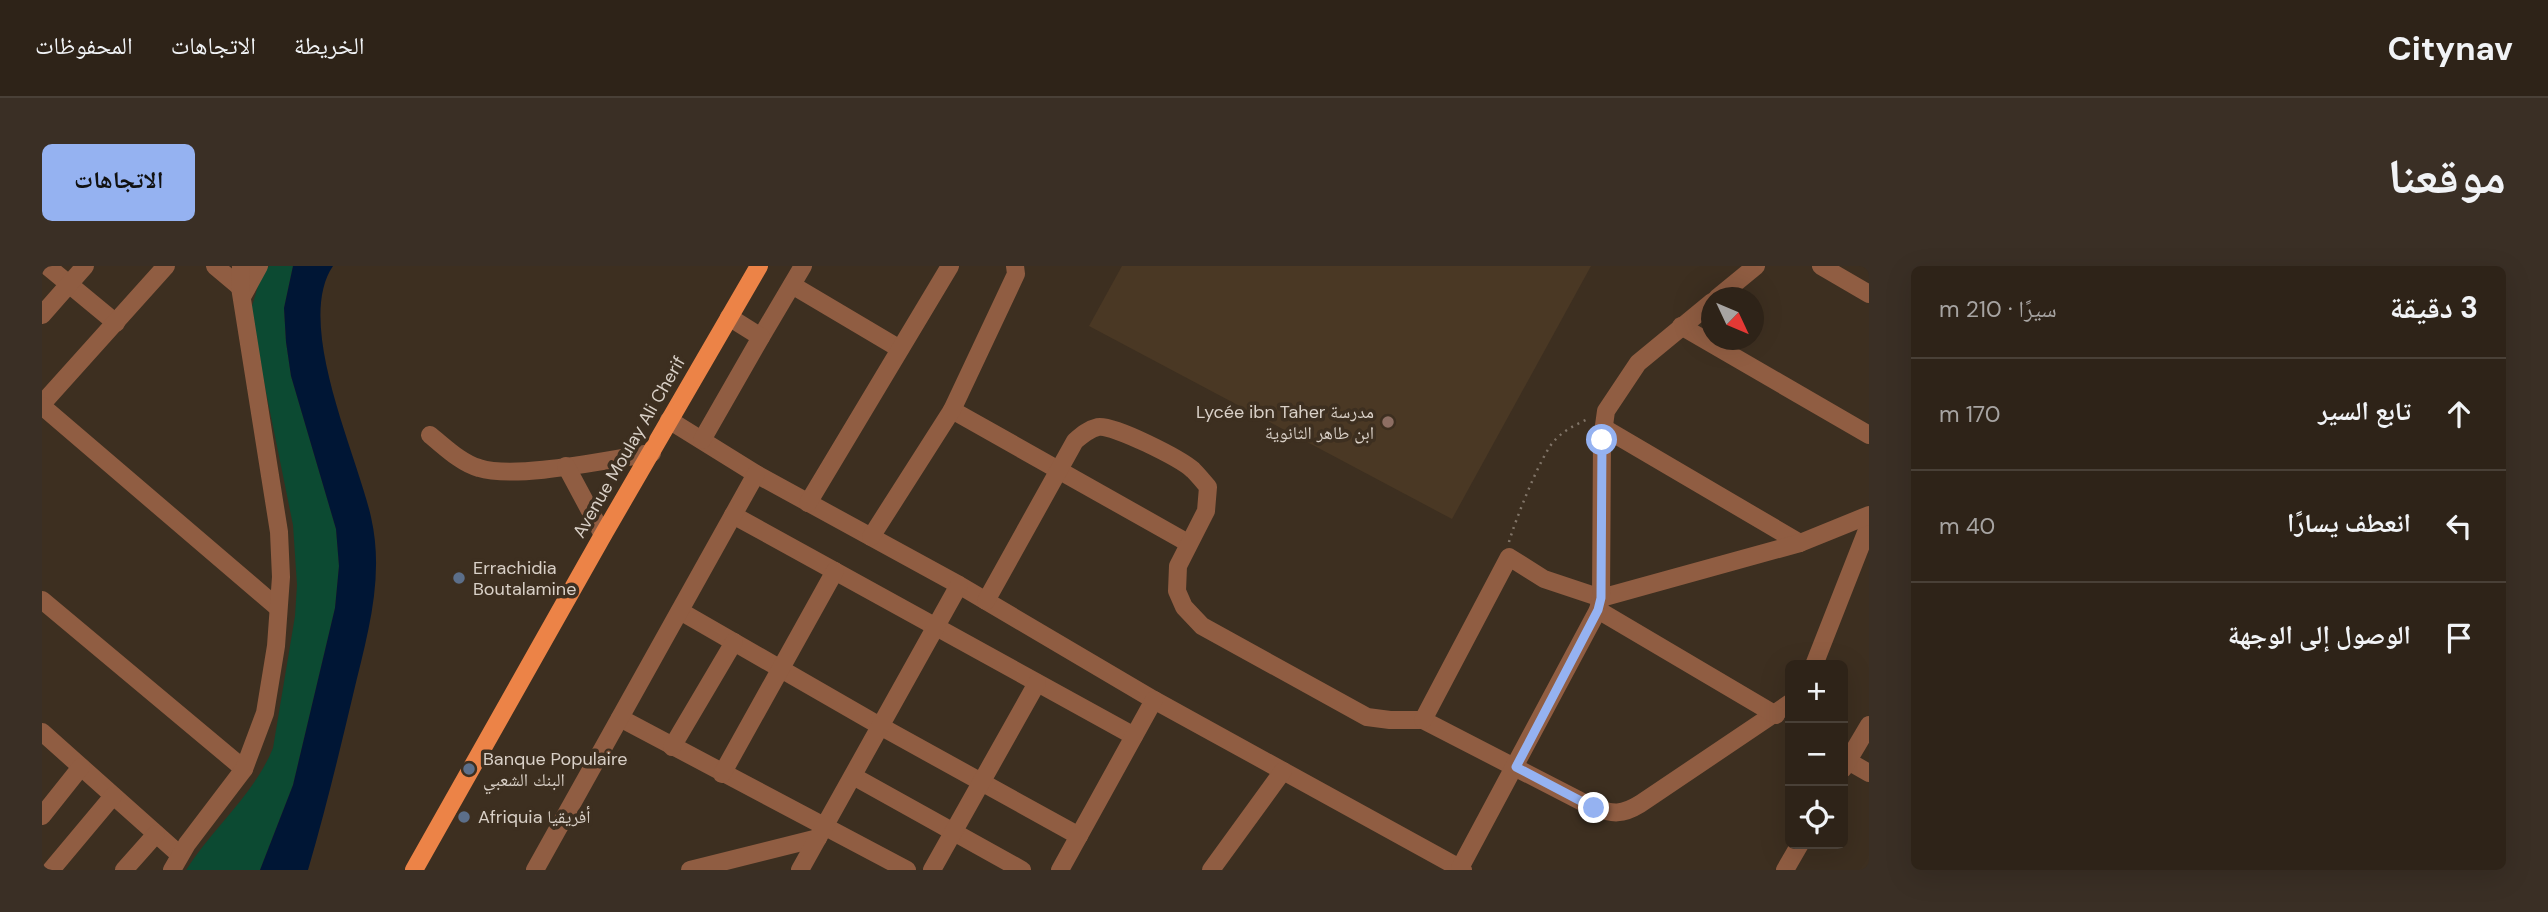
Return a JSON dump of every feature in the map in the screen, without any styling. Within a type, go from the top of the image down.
[{"type":"main road","name":"Avenue Moulay Ali Cherif","points":[[414,870],[759,266]]},
{"type":"street","points":[[47,266],[116,323]]},
{"type":"street","points":[[42,315],[85,266]]},
{"type":"street","points":[[166,266],[42,405],[278,608]]},
{"type":"street","points":[[215,266],[241,292]]},
{"type":"street","points":[[42,732],[156,834],[176,862],[244,769],[265,713],[276,646],[281,578],[279,532],[270,489],[241,292],[241,266]]},
{"type":"street","points":[[241,292],[259,266]]},
{"type":"street","points":[[702,440],[803,266]]},
{"type":"street","points":[[807,503],[950,266]]},
{"type":"street","points":[[871,537],[952,410],[1016,274],[1015,266]]},
{"type":"street","points":[[1730,287],[1756,266]]},
{"type":"street","points":[[1821,266],[1869,294]]},
{"type":"street","points":[[792,285],[900,349]]},
{"type":"street","points":[[669,420],[807,503],[959,585],[1154,699],[1462,869],[1600,604],[1605,419],[1638,363],[1701,311]]},
{"type":"street","points":[[729,317],[761,337]]},
{"type":"street","points":[[1681,326],[1869,435]]},
{"type":"street","points":[[952,410],[1188,543]]},
{"type":"street","points":[[1605,419],[1800,543]]},
{"type":"street","points":[[986,601],[1075,441],[1086,431],[1100,426],[1114,429],[1156,448],[1192,469],[1208,487],[1206,511],[1178,565],[1177,591],[1184,607],[1202,626],[1367,717],[1423,720],[1594,808],[1613,814],[1626,812],[1783,709],[1600,604],[1544,579],[1509,557],[1423,720]]},
{"type":"street","points":[[430,435],[462,460],[480,469],[511,471],[566,466],[652,453]]},
{"type":"street","points":[[566,466],[603,535]]},
{"type":"street","points":[[535,870],[756,474]]},
{"type":"street","points":[[733,515],[1134,736]]},
{"type":"street","points":[[1600,604],[1800,543],[1869,515]]},
{"type":"street","points":[[1816,660],[1869,524]]},
{"type":"street","points":[[722,774],[835,571]]},
{"type":"street","points":[[800,870],[959,585]]},
{"type":"street","points":[[43,604],[244,769]]},
{"type":"street","points":[[680,611],[1079,836]]},
{"type":"street","points":[[672,747],[734,642]]},
{"type":"street","points":[[932,870],[1037,682]]},
{"type":"street","points":[[1060,870],[1154,699]]},
{"type":"street","points":[[620,718],[821,833],[907,870]]},
{"type":"street","points":[[1848,760],[1869,725]]},
{"type":"street","points":[[1848,766],[1869,773]]},
{"type":"street","points":[[42,816],[48,796],[81,767]]},
{"type":"street","points":[[1211,870],[1283,771]]},
{"type":"street","points":[[853,776],[1022,870]]},
{"type":"street","points":[[51,866],[113,796]]},
{"type":"street","points":[[690,870],[821,833]]},
{"type":"street","points":[[124,870],[156,834]]},
{"type":"street","points":[[1785,870],[1797,849]]},
{"type":"path","points":[[1509,557],[1509,541],[1522,507],[1553,442],[1571,427],[1605,419]]},
{"type":"shaded area","name":"Lycée ibn Taher مدرسة ابن طاهر الثانوية","points":[[1122,266],[1591,266],[1452,519],[1089,326]]},
{"type":"green space","points":[[269,266],[293,266],[284,308],[286,342],[291,376],[336,529],[339,566],[335,608],[293,785],[260,870],[186,870],[255,781],[273,748],[295,616],[297,585],[293,525],[250,313],[261,276]]},
{"type":"water","points":[[293,266],[333,266],[323,291],[321,320],[324,354],[371,517],[375,540],[375,585],[364,651],[308,870],[260,870],[293,785],[335,608],[339,566],[336,529],[291,376],[284,308]]},
{"type":"place","name":"Lycée ibn Taher مدرسة ابن طاهر الثانوية","points":[[1388,422]]},
{"type":"place","name":"Errachidia Boutalamine","points":[[459,578]]},
{"type":"place","name":"Banque Populaire البنك الشعبي","points":[[469,769]]},
{"type":"place","name":"Afriquia أفريقيا","points":[[464,817]]},
{"type":"route","points":[[1594,808],[1516,767],[1598,610],[1601,598],[1602,440]]}]
